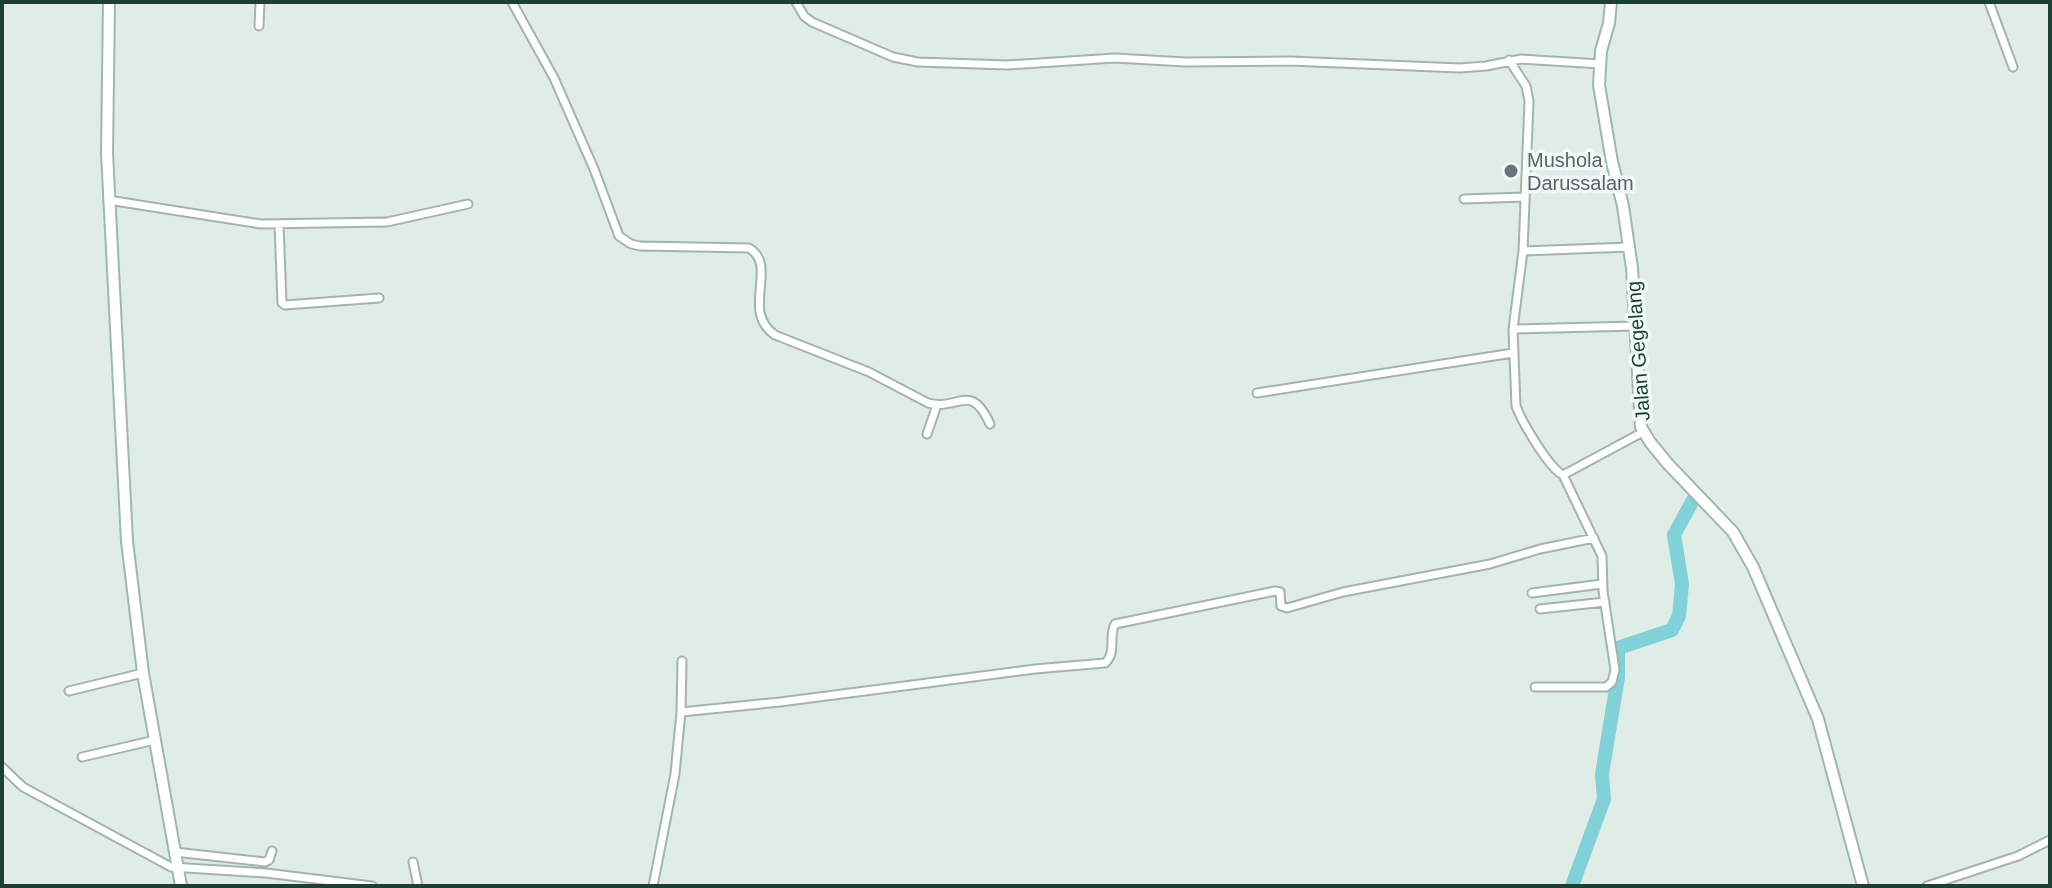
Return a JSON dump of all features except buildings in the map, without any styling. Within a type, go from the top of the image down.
[{"type":"street","points":[[109,2],[108,200],[127,541],[143,673],[181,886]]},
{"type":"street","points":[[259,26],[260,2]]},
{"type":"street","points":[[512,2],[554,78],[619,236],[640,246],[749,248],[757,253],[761,262],[760,312],[764,327],[775,335],[869,372],[916,398],[937,405],[975,401],[990,424]]},
{"type":"street","points":[[796,2],[812,22],[893,57],[918,62],[1007,65],[1115,58],[1460,68],[1509,60],[1600,64]]},
{"type":"street","name":"Jalan Gegelang","points":[[1611,2],[1600,64],[1601,101],[1629,247],[1643,432],[1687,486],[1733,532],[1747,554],[1818,719],[1863,886]]},
{"type":"street","points":[[1989,2],[2013,67]]},
{"type":"street","points":[[1509,60],[1529,94],[1523,251],[1513,329],[1518,412],[1556,471],[1563,475],[1602,556],[1602,584],[1615,670],[1612,682],[1606,687],[1535,687]]},
{"type":"street","points":[[1464,199],[1524,197]]},
{"type":"street","points":[[108,200],[231,222],[279,224],[387,222],[468,204]]},
{"type":"street","points":[[279,224],[282,303],[379,298]]},
{"type":"street","points":[[1523,251],[1629,247]]},
{"type":"street","points":[[1513,329],[1636,326]]},
{"type":"street","points":[[1257,393],[1513,353]]},
{"type":"street","points":[[927,434],[937,405]]},
{"type":"street","points":[[1563,475],[1643,432]]},
{"type":"street","points":[[681,712],[1105,663],[1111,656],[1111,632],[1115,624],[1275,591],[1280,592],[1281,606],[1287,608],[1343,592],[1490,564],[1540,549],[1594,538]]},
{"type":"street","points":[[1532,593],[1602,584]]},
{"type":"street","points":[[1540,609],[1605,602]]},
{"type":"street","points":[[653,886],[675,774],[682,661]]},
{"type":"street","points":[[69,691],[143,673]]},
{"type":"street","points":[[82,757],[155,740]]},
{"type":"street","points":[[2,767],[23,787],[144,854],[178,869],[266,873],[372,886]]},
{"type":"street","points":[[1927,886],[2018,856],[2050,840]]},
{"type":"street","points":[[175,852],[265,862],[272,851]]},
{"type":"street","points":[[413,862],[418,886]]},
{"type":"waterway","points":[[1572,886],[1604,799],[1602,774],[1618,677],[1618,648],[1672,630],[1679,616],[1682,584],[1674,535],[1693,500]]},
{"type":"place","name":"Mushola Darussalam","points":[[1511,171]]}]
